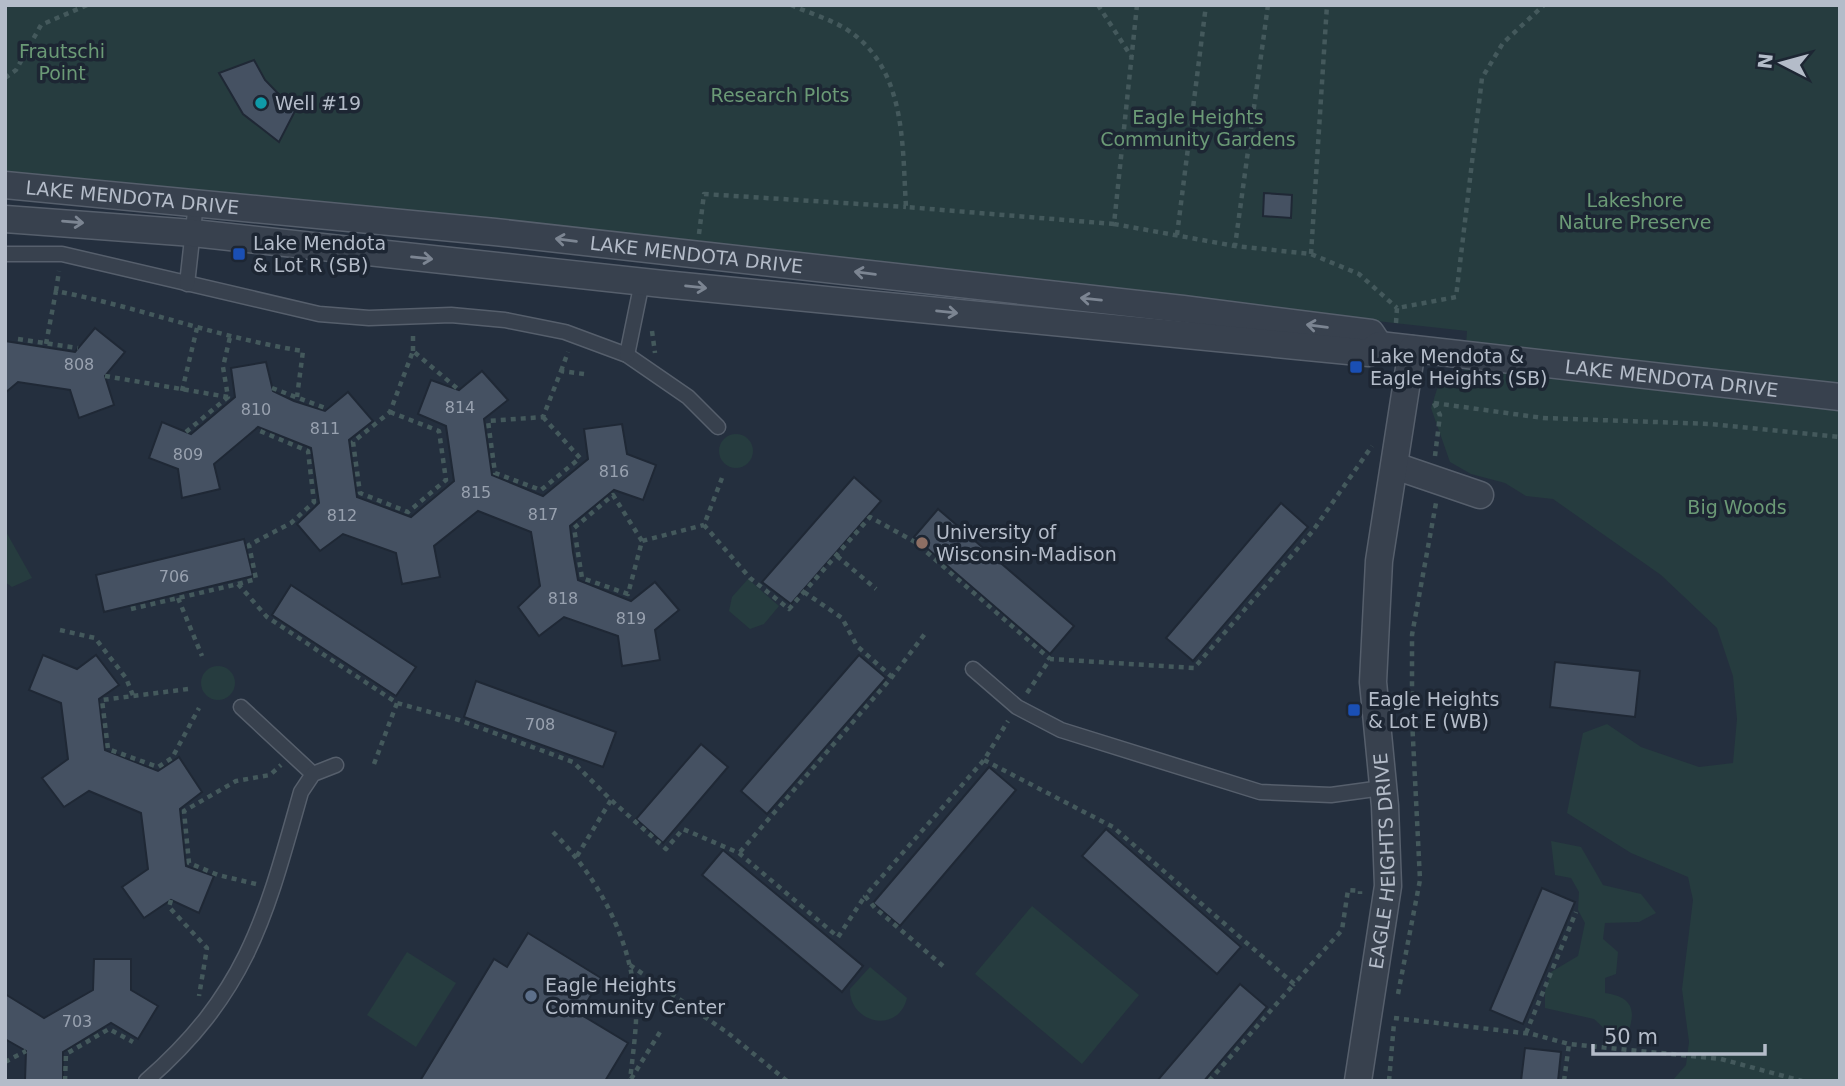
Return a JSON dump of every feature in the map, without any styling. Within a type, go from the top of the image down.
[{"type":"street","name":"LAKE MENDOTA DRIVE","points":[[5,185],[508,233],[1183,309],[1371,333],[1395,347]]},
{"type":"street","name":"LAKE MENDOTA DRIVE","points":[[5,219],[193,233],[642,282],[1369,353],[1395,347],[1840,397]]},
{"type":"street","name":"EAGLE HEIGHTS DRIVE","points":[[1358,1081],[1388,886],[1373,682],[1379,561],[1395,466],[1395,347]]},
{"type":"street","points":[[1395,466],[1480,495]]},
{"type":"lane","points":[[187,284],[196,203]]},
{"type":"lane","points":[[5,254],[61,254],[319,314],[369,317],[451,315],[505,320],[574,335],[628,355],[688,397],[718,427]]},
{"type":"lane","points":[[628,355],[642,282]]},
{"type":"lane","points":[[973,669],[1017,707],[1061,730],[1261,792],[1331,796],[1382,788]]},
{"type":"lane","points":[[241,707],[313,774]]},
{"type":"lane","points":[[146,1081],[201,1026],[230,987],[248,954],[274,889],[301,792],[313,774],[336,765]]},
{"type":"path","points":[[5,78],[16,70],[41,25],[87,5]]},
{"type":"path","points":[[791,5],[847,29],[880,61],[900,109],[906,207],[1114,224],[1235,246],[1311,254],[1359,274],[1397,308]]},
{"type":"path","points":[[1098,5],[1131,57]]},
{"type":"path","points":[[1114,224],[1137,5]]},
{"type":"path","points":[[1177,235],[1206,5]]},
{"type":"path","points":[[1235,246],[1268,5]]},
{"type":"path","points":[[1311,254],[1327,5]]},
{"type":"path","points":[[1397,308],[1456,297],[1482,78],[1503,43],[1544,5]]},
{"type":"path","points":[[46,344],[56,291],[230,337],[303,351],[297,397]]},
{"type":"path","points":[[1395,347],[1397,308]]},
{"type":"path","points":[[182,391],[197,328]]},
{"type":"path","points":[[228,397],[223,367],[230,337]]},
{"type":"path","points":[[18,339],[78,348]]},
{"type":"path","points":[[390,412],[439,431],[446,480],[408,512],[360,493],[354,442],[390,412],[413,351],[459,390]]},
{"type":"path","points":[[543,417],[561,371],[584,374]]},
{"type":"path","points":[[105,376],[228,397]]},
{"type":"path","points":[[272,388],[328,409]]},
{"type":"path","points":[[186,432],[228,397]]},
{"type":"path","points":[[1389,1081],[1394,1018],[1420,880],[1412,719],[1412,635],[1436,505],[1435,480],[1440,415],[1434,403],[1543,418],[1711,424],[1840,437]]},
{"type":"path","points":[[543,417],[580,458],[541,491],[495,473],[488,421],[543,417]]},
{"type":"path","points":[[131,609],[256,579],[249,545],[291,523],[314,502],[308,451],[260,431]]},
{"type":"path","points":[[704,525],[750,578],[789,609],[870,517],[915,542],[1050,659],[1194,668],[1312,532],[1348,484],[1377,438]]},
{"type":"path","points":[[704,525],[722,478]]},
{"type":"path","points":[[613,495],[642,541],[628,594],[582,578],[573,528],[613,495]]},
{"type":"path","points":[[642,541],[704,525]]},
{"type":"path","points":[[836,556],[876,589]]},
{"type":"path","points":[[238,584],[267,617],[397,703],[459,720],[573,762],[666,849],[683,829],[740,853],[838,937],[865,896],[984,760],[1050,659]]},
{"type":"path","points":[[804,592],[842,618],[857,646],[892,677]]},
{"type":"path","points":[[178,598],[202,656]]},
{"type":"path","points":[[60,630],[95,638],[126,678],[134,698]]},
{"type":"path","points":[[740,853],[892,677],[927,631]]},
{"type":"path","points":[[188,689],[102,700],[108,749],[158,767],[172,758],[199,708]]},
{"type":"path","points":[[374,764],[397,703]]},
{"type":"path","points":[[242,880],[189,863],[184,811],[236,781],[270,775],[290,755]]},
{"type":"path","points":[[984,760],[1113,827],[1294,984]]},
{"type":"path","points":[[578,856],[611,800]]},
{"type":"path","points":[[554,832],[578,856],[595,879],[610,909],[629,964],[636,1019],[630,1081]]},
{"type":"path","points":[[1209,1081],[1342,930],[1348,890],[1360,891],[1359,905]]},
{"type":"path","points":[[865,896],[874,908],[943,966]]},
{"type":"path","points":[[171,900],[169,907],[207,948],[199,1000]]},
{"type":"path","points":[[1526,1033],[1576,912]]},
{"type":"path","points":[[629,964],[728,1033],[787,1081]]},
{"type":"path","points":[[1394,1018],[1526,1033],[1569,1044],[1721,1059],[1802,1081]]},
{"type":"path","points":[[65,1081],[66,1054],[109,1029],[134,1042]]},
{"type":"path","points":[[630,1081],[660,1032]]},
{"type":"path","points":[[1564,1081],[1569,1044]]},
{"type":"path","points":[[5,1062],[26,1051]]},
{"type":"green space","name":"Lakeshore Nature Preserve","points":[[5,5],[1840,5],[1840,1081],[1672,1081],[1686,1065],[1689,1042],[1682,989],[1693,900],[1688,877],[1631,853],[1567,813],[1583,733],[1607,724],[1641,747],[1699,767],[1733,763],[1737,719],[1733,676],[1717,628],[1661,575],[1553,499],[1526,496],[1505,483],[1471,474],[1450,462],[1431,408],[1439,383],[1464,373],[1467,331],[93,179],[5,175]]},
{"type":"green space","points":[[736,434],[748,439],[753,451],[748,463],[736,468],[724,463],[719,451],[724,439]]},
{"type":"green space","points":[[5,530],[32,578],[12,587],[5,582]]},
{"type":"green space","points":[[748,579],[779,606],[764,624],[750,629],[729,611],[732,597]]},
{"type":"green space","points":[[218,666],[230,671],[235,683],[230,695],[218,700],[206,695],[201,683],[206,671]]},
{"type":"green space","points":[[1551,841],[1581,847],[1603,885],[1641,894],[1656,913],[1639,922],[1605,923],[1603,939],[1618,952],[1616,974],[1605,978],[1605,993],[1621,997],[1630,1005],[1632,1017],[1628,1033],[1607,1031],[1594,1019],[1545,1008],[1545,991],[1551,972],[1578,956],[1585,923],[1578,910],[1579,892],[1571,878],[1555,875]]},
{"type":"green space","points":[[1032,906],[1139,995],[1082,1064],[975,974]]},
{"type":"green space","points":[[407,952],[456,983],[416,1047],[367,1015]]},
{"type":"green space","points":[[870,967],[907,998],[902,1010],[894,1017],[875,1020],[865,1017],[852,1001],[850,989]]},
{"type":"building","name":"Well #19","points":[[254,60],[265,80],[295,111],[279,142],[243,114],[219,73]]},
{"type":"building","points":[[1264,193],[1292,195],[1291,218],[1263,216]]},
{"type":"building","points":[[95,328],[125,352],[105,376],[114,405],[79,418],[70,390],[18,382],[5,393],[5,341],[75,352]]},
{"type":"building","points":[[266,362],[273,391],[294,401],[325,411],[348,392],[373,421],[349,440],[357,497],[411,517],[454,481],[446,426],[418,414],[431,380],[459,390],[482,371],[508,400],[484,419],[492,475],[543,496],[588,459],[584,429],[622,424],[627,454],[656,465],[643,500],[614,490],[570,526],[573,552],[578,580],[631,601],[655,582],[679,610],[655,630],[660,660],[622,666],[618,636],[564,617],[539,636],[518,607],[540,586],[531,532],[478,511],[434,546],[440,577],[402,584],[396,553],[343,534],[320,551],[297,524],[319,503],[311,448],[258,427],[214,464],[220,489],[182,498],[178,469],[149,458],[162,422],[191,434],[235,397],[231,368]]},
{"type":"building","points":[[854,477],[881,501],[791,604],[762,582]]},
{"type":"building","points":[[1281,503],[1308,527],[1193,661],[1166,638]]},
{"type":"building","points":[[938,509],[1074,626],[1050,654],[914,537]]},
{"type":"building","points":[[244,539],[253,576],[104,612],[96,575]]},
{"type":"building","points":[[291,585],[416,667],[396,696],[272,615]]},
{"type":"building","points":[[43,655],[77,669],[96,655],[119,685],[99,699],[105,750],[158,771],[179,757],[202,792],[180,809],[186,866],[214,876],[199,913],[171,900],[144,918],[122,887],[148,869],[141,813],[89,791],[64,807],[42,778],[68,759],[61,703],[29,690]]},
{"type":"building","points":[[859,655],[886,678],[767,814],[741,791]]},
{"type":"building","points":[[1555,662],[1640,671],[1635,717],[1550,707]]},
{"type":"building","points":[[476,681],[616,732],[603,767],[464,717]]},
{"type":"building","points":[[701,744],[728,767],[663,843],[636,819]]},
{"type":"building","points":[[989,767],[1016,790],[900,926],[873,903]]},
{"type":"building","points":[[1106,829],[1241,947],[1217,974],[1082,856]]},
{"type":"building","points":[[723,850],[863,966],[842,992],[702,875]]},
{"type":"building","points":[[1542,888],[1575,902],[1523,1024],[1490,1010]]},
{"type":"building","name":"Eagle Heights Community Center","points":[[528,933],[601,978],[580,1014],[628,1043],[605,1081],[420,1081],[494,959],[507,967]]},
{"type":"building","points":[[94,959],[131,959],[131,990],[158,1006],[138,1039],[111,1023],[63,1052],[63,1081],[25,1081],[26,1051],[5,1039],[5,994],[44,1018],[93,990]]},
{"type":"building","points":[[1240,984],[1267,1007],[1204,1081],[1157,1081]]},
{"type":"building","points":[[1525,1048],[1561,1052],[1558,1081],[1521,1081]]},
{"type":"place","name":"Well #19","points":[[261,103]]},
{"type":"place","name":"Lake Mendota & Lot R (SB)","points":[[239,254]]},
{"type":"place","name":"Lake Mendota & Eagle Heights (SB)","points":[[1356,367]]},
{"type":"place","name":"University of Wisconsin-Madison","points":[[922,543]]},
{"type":"place","name":"Eagle Heights & Lot E (WB)","points":[[1354,710]]},
{"type":"place","name":"Eagle Heights Community Center","points":[[531,996]]},
{"type":"park label","name":"Frautschi Point","points":[[62,62]]},
{"type":"park label","name":"Research Plots","points":[[780,95]]},
{"type":"park label","name":"Eagle Heights Community Gardens","points":[[1198,128]]},
{"type":"park label","name":"Big Woods","points":[[1737,507]]}]
